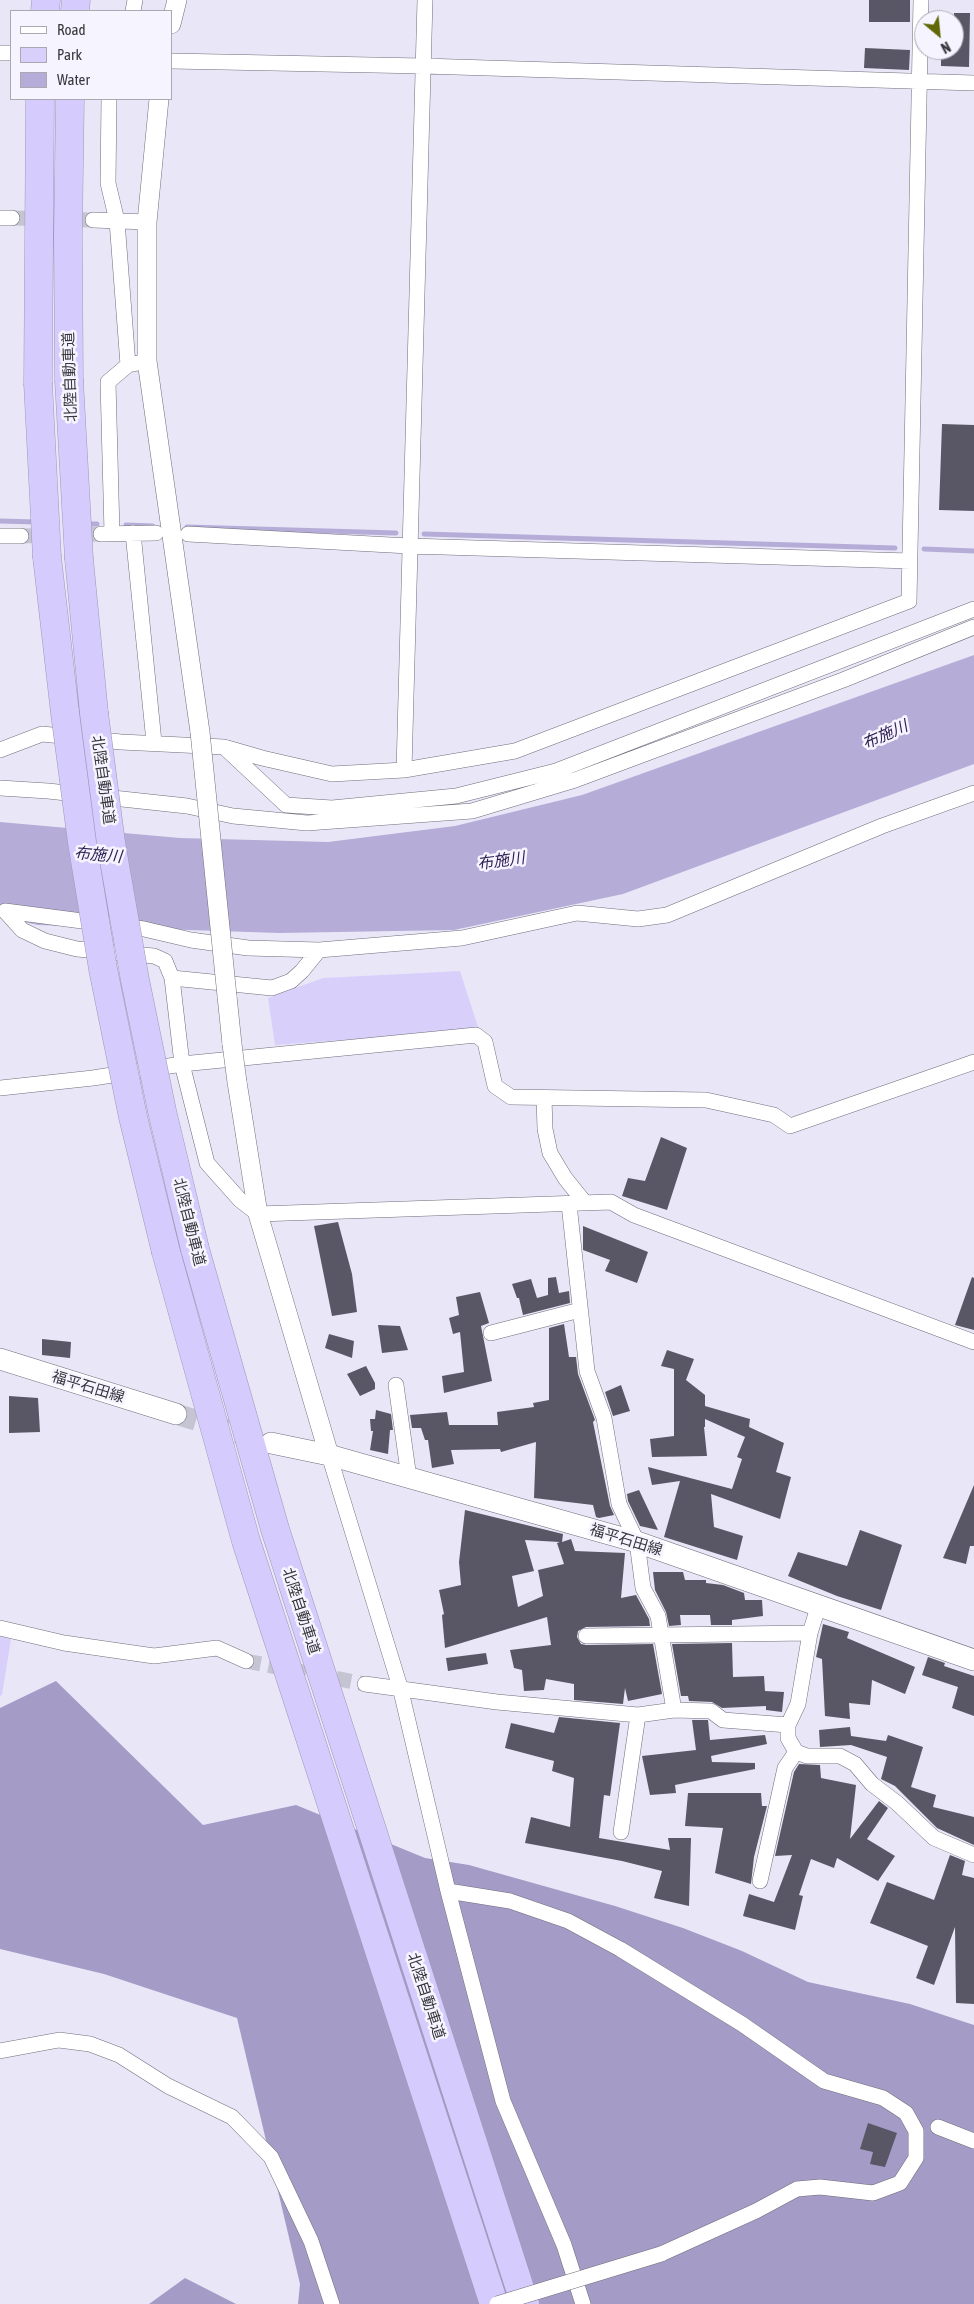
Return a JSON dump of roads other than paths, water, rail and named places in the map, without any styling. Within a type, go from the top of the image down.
[{"type":"highway","name":"北陸自動車道","points":[[40,100],[38,383],[48,557],[65,713],[82,842],[103,969],[133,1117],[166,1252],[244,1532],[272,1623],[496,2304]]},
{"type":"highway","name":"北陸自動車道","points":[[70,100],[69,380],[79,559],[94,713],[111,843],[135,980],[162,1111],[195,1249],[275,1529],[525,2304]]},
{"type":"main road","name":"福平石田線","points":[[0,1359],[176,1414]]},
{"type":"main road","name":"福平石田線","points":[[271,1443],[329,1455],[637,1542],[819,1604],[974,1660]]},
{"type":"street","points":[[172,20],[177,0]]},
{"type":"street","points":[[404,770],[425,0]]},
{"type":"street","points":[[0,750],[42,734],[120,742],[154,742],[224,747],[332,774],[404,770],[515,751],[909,601],[921,0]]},
{"type":"street","points":[[172,61],[423,66],[974,83]]},
{"type":"street","points":[[109,100],[108,183],[117,221],[128,364]]},
{"type":"street","points":[[159,100],[147,222],[147,361],[200,732],[232,1044],[258,1214],[400,1687],[448,1891],[503,2101],[564,2245],[583,2304]]},
{"type":"street","points":[[93,220],[147,222]]},
{"type":"street","points":[[147,361],[128,364],[108,382],[107,533],[156,533]]},
{"type":"street","points":[[133,533],[154,742]]},
{"type":"street","points":[[188,534],[409,546],[910,560]]},
{"type":"street","points":[[0,536],[21,536]]},
{"type":"street","points":[[224,747],[286,805],[332,808],[456,796],[556,771],[974,609]]},
{"type":"street","points":[[0,788],[48,790],[187,806],[233,816],[307,823],[472,811],[575,780],[834,684],[974,628]]},
{"type":"street","points":[[3,911],[144,929],[191,940],[248,948],[319,950],[462,938],[577,913],[638,920],[667,915],[882,826],[974,793]]},
{"type":"street","points":[[3,911],[22,930],[45,942],[77,949],[154,956],[165,961],[172,978],[182,1064],[207,1163],[240,1200],[258,1214],[611,1202],[634,1215],[974,1342]]},
{"type":"street","points":[[172,978],[272,988],[291,980],[302,971],[319,950]]},
{"type":"street","points":[[0,1088],[182,1064],[476,1035],[485,1042],[495,1086],[511,1097],[706,1100],[774,1115],[790,1126],[974,1062]]},
{"type":"street","points":[[544,1098],[545,1129],[550,1154],[565,1178],[585,1203]]},
{"type":"street","points":[[569,1204],[587,1371],[604,1418],[619,1504],[637,1542],[643,1588],[658,1616],[674,1710]]},
{"type":"street","points":[[491,1333],[580,1310]]},
{"type":"street","points":[[396,1385],[409,1478]]},
{"type":"street","points":[[819,1604],[810,1633],[798,1704],[788,1725],[788,1738],[796,1752],[807,1756],[840,1756],[855,1764],[872,1784],[897,1803],[934,1838],[974,1855]]},
{"type":"street","points":[[0,1628],[64,1643],[154,1656],[217,1648],[246,1661]]},
{"type":"street","points":[[586,1636],[810,1633]]},
{"type":"street","points":[[365,1684],[400,1687],[497,1702],[638,1715],[674,1710],[710,1710],[723,1720],[788,1725]]},
{"type":"street","points":[[620,1832],[638,1715]]},
{"type":"street","points":[[760,1881],[785,1768],[796,1752]]},
{"type":"street","points":[[448,1891],[510,1901],[568,1921],[620,1949],[742,2024],[824,2081],[883,2098],[906,2112],[916,2131],[916,2158],[900,2183],[873,2193],[820,2186],[798,2189],[756,2211],[661,2254],[496,2304]]},
{"type":"street","points":[[0,2052],[59,2040],[90,2044],[118,2054],[168,2086],[232,2118],[271,2157],[311,2241],[332,2304]]},
{"type":"street","points":[[938,2127],[974,2141]]},
{"type":"water","name":"布施川","points":[[974,655],[974,764],[623,894],[454,930],[279,933],[38,925],[0,917],[0,822],[180,838],[328,842],[455,826],[582,795]]},
{"type":"waterway","points":[[0,521],[37,522]]},
{"type":"waterway","points":[[85,524],[97,524]]},
{"type":"waterway","points":[[126,525],[153,526]]},
{"type":"waterway","points":[[187,527],[396,533]]},
{"type":"waterway","points":[[424,534],[895,548]]},
{"type":"waterway","points":[[924,549],[974,551]]},
{"type":"tunnel","points":[[12,218],[93,220]]},
{"type":"tunnel","points":[[21,536],[101,534]]},
{"type":"tunnel","points":[[176,1414],[260,1440]]},
{"type":"tunnel","points":[[246,1661],[365,1684]]}]
